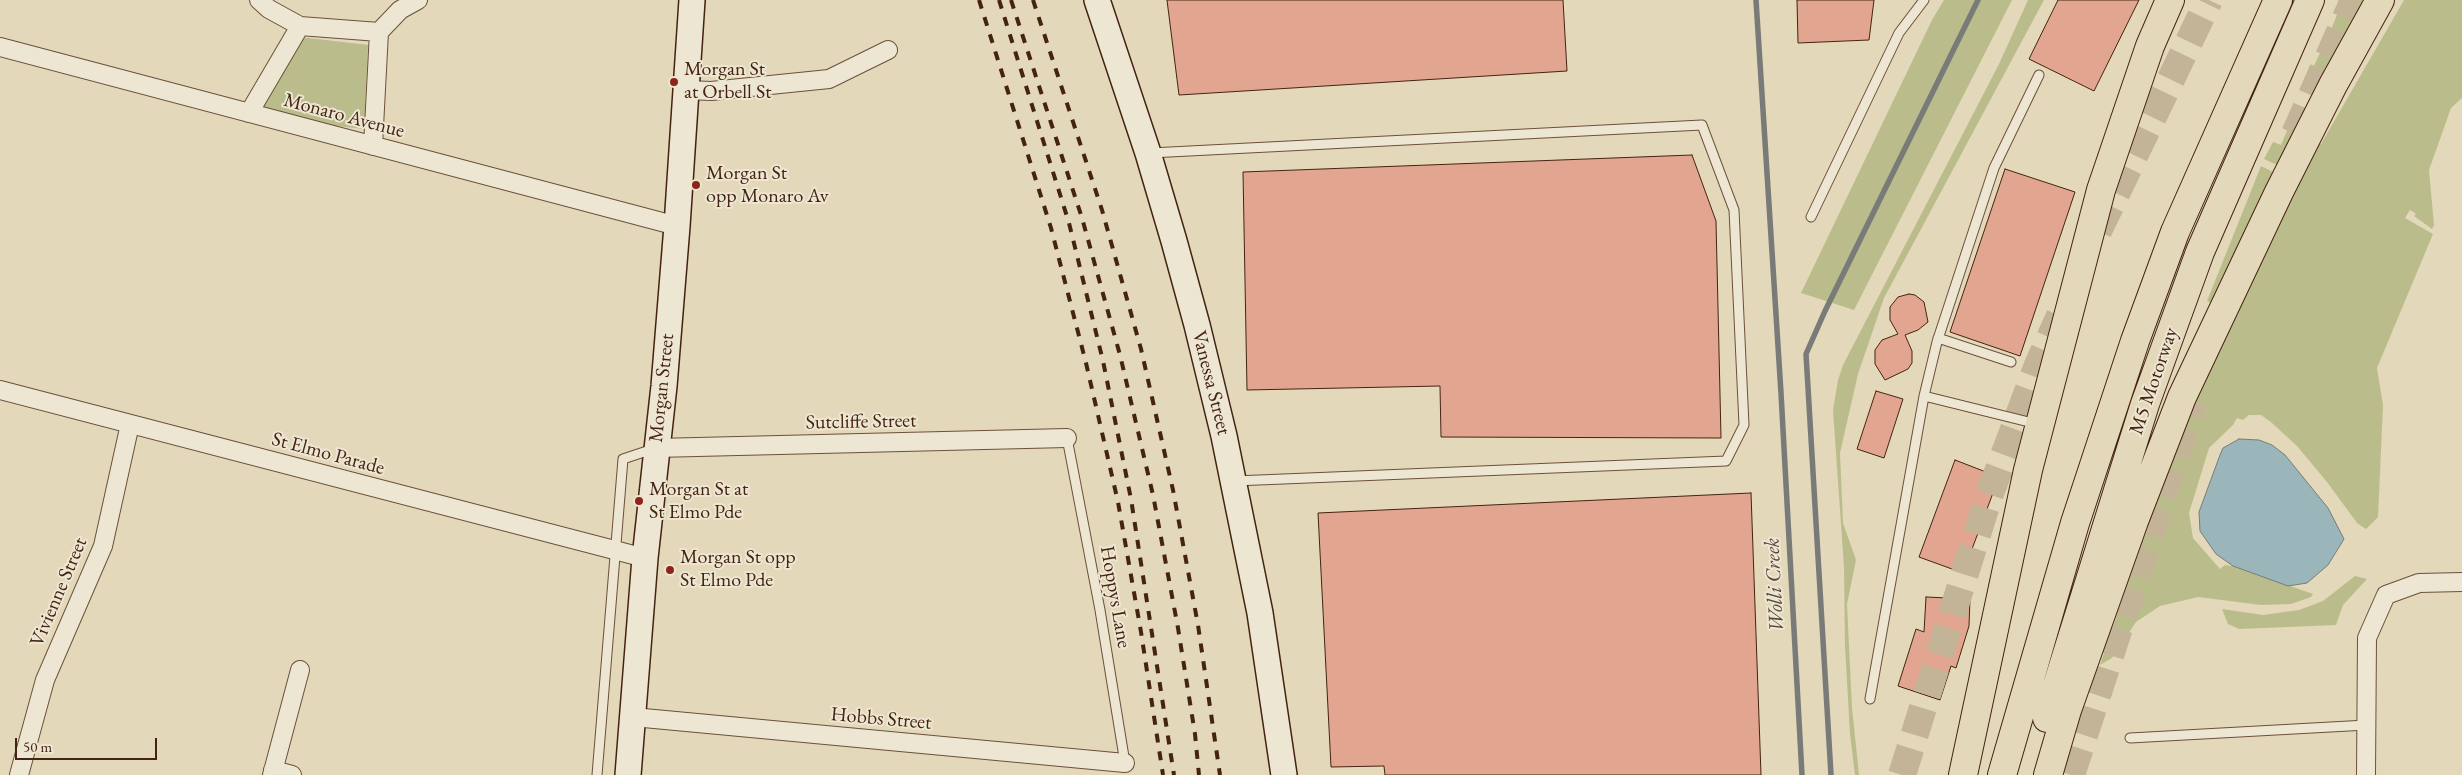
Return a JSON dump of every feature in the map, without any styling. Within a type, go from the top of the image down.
[{"type":"highway","points":[[1963,775],[2028,470],[2101,190],[2150,46],[2170,0]]},
{"type":"highway","name":"M5 Motorway","points":[[2002,775],[2075,523],[2135,341],[2175,232],[2278,0]]},
{"type":"highway","name":"M5 Motorway","points":[[2033,775],[2052,697],[2145,404],[2200,252],[2310,0]]},
{"type":"highway","points":[[2048,775],[2067,710],[2134,522],[2182,397],[2284,183],[2333,85],[2380,0]]},
{"type":"main road","name":"Morgan Street","points":[[628,775],[645,558],[664,386],[687,90],[692,0]]},
{"type":"main road","name":"Vanessa Street","points":[[1097,0],[1148,154],[1197,325],[1234,481],[1260,613],[1284,775]]},
{"type":"street","points":[[259,0],[269,9],[300,26],[379,32]]},
{"type":"street","points":[[373,146],[379,32],[400,10],[418,0]]},
{"type":"street","points":[[249,113],[300,26]]},
{"type":"street","name":"Monaro Avenue","points":[[0,47],[677,226]]},
{"type":"street","points":[[687,90],[711,91],[829,78],[888,50]]},
{"type":"street","name":"St Elmo Parade","points":[[0,390],[645,558]]},
{"type":"street","name":"Vivienne Street","points":[[19,775],[45,680],[103,546],[130,424]]},
{"type":"street","name":"Sutcliffe Street","points":[[656,448],[1067,438]]},
{"type":"street","points":[[2366,775],[2367,638],[2386,595],[2419,582],[2462,582]]},
{"type":"street","points":[[292,775],[273,772],[300,670]]},
{"type":"street","name":"Hobbs Street","points":[[633,717],[1124,763]]},
{"type":"lane","points":[[1811,217],[1899,33],[1924,0]]},
{"type":"lane","points":[[1870,699],[1924,396],[1938,338],[1994,168],[2039,76]]},
{"type":"lane","points":[[1148,154],[1702,125],[1734,210],[1744,425],[1726,461],[1234,481]]},
{"type":"lane","points":[[1938,338],[2011,362]]},
{"type":"lane","points":[[1924,396],[2040,424]]},
{"type":"lane","name":"Hoppys Lane","points":[[1067,438],[1100,610],[1124,763]]},
{"type":"lane","points":[[597,775],[623,459],[656,448]]},
{"type":"lane","points":[[2130,738],[2366,725]]},
{"type":"green space","points":[[1944,0],[2012,0],[1854,310],[1801,293],[1932,20]]},
{"type":"green space","points":[[2028,0],[2044,0],[1884,298],[1858,374],[1840,453],[1843,523],[1856,560],[1847,604],[1852,708],[1859,775],[1855,775],[1850,734],[1845,646],[1844,567],[1833,410],[1838,380],[1843,365],[1999,64]]},
{"type":"green space","points":[[2343,0],[2365,0],[2340,43],[2328,37]]},
{"type":"green space","points":[[2404,0],[2462,0],[2462,98],[2451,108],[2429,170],[2434,225],[2432,229],[2414,216],[2416,214],[2410,210],[2405,218],[2433,234],[2377,368],[2383,405],[2378,517],[2366,529],[2357,523],[2327,482],[2297,446],[2272,423],[2261,415],[2249,415],[2243,420],[2237,418],[2233,425],[2209,448],[2189,513],[2193,538],[2220,569],[2225,565],[2233,566],[2313,594],[2311,597],[2291,604],[2261,605],[2198,597],[2160,606],[2136,622],[2112,658],[2100,665],[2136,557],[2202,385],[2316,142],[2321,144]]},
{"type":"green space","points":[[300,37],[368,45],[364,129],[328,125],[261,111]]},
{"type":"green space","points":[[2325,43],[2337,49],[2314,92],[2302,90]]},
{"type":"green space","points":[[2295,112],[2302,115],[2277,165],[2264,159],[2273,142],[2281,145]]},
{"type":"green space","points":[[2261,166],[2273,172],[2211,303],[2207,301]]},
{"type":"green space","points":[[2355,576],[2367,579],[2343,605],[2336,625],[2239,629],[2228,624],[2222,609],[2263,615],[2299,610],[2323,601]]},
{"type":"water","points":[[2239,439],[2259,440],[2272,445],[2285,455],[2328,508],[2344,539],[2328,565],[2307,583],[2288,586],[2233,566],[2216,554],[2200,531],[2199,512],[2220,455],[2223,448]]},
{"type":"building","points":[[1167,0],[1563,0],[1567,71],[1179,95]]},
{"type":"building","points":[[1797,0],[1874,0],[1869,40],[1798,43]]},
{"type":"building","points":[[2058,0],[2139,0],[2094,91],[2029,59]]},
{"type":"building","points":[[1692,155],[1716,221],[1721,438],[1441,437],[1440,386],[1247,390],[1243,172]]},
{"type":"building","points":[[2005,169],[2075,192],[2020,356],[1950,332]]},
{"type":"building","points":[[1909,294],[1915,295],[1924,302],[1928,322],[1918,330],[1905,335],[1912,351],[1912,363],[1908,369],[1885,380],[1875,364],[1875,350],[1882,340],[1898,334],[1890,320],[1890,307],[1898,297]]},
{"type":"building","points":[[1876,391],[1903,399],[1884,458],[1857,449]]},
{"type":"building","points":[[1955,460],[1999,477],[1963,573],[1919,557]]},
{"type":"building","points":[[1751,493],[1761,775],[1385,775],[1384,766],[1331,767],[1318,513]]},
{"type":"building","points":[[1926,597],[1970,599],[1969,626],[1956,668],[1951,666],[1940,700],[1898,686],[1916,629],[1924,632]]},
{"type":"waterway","name":"Wolli Creek","points":[[1756,0],[1781,393],[1802,775]]},
{"type":"waterway","points":[[1831,775],[1806,354],[1825,311],[1978,0]]},
{"type":"tunnel","points":[[2098,231],[2209,0]]},
{"type":"tunnel","points":[[2295,134],[2354,0]]},
{"type":"tunnel","points":[[1902,775],[1989,496],[2038,365],[2060,316]]},
{"type":"tunnel","points":[[2071,775],[2193,401]]},
{"type":"railway","points":[[979,0],[1051,228],[1086,363],[1118,502],[1141,632],[1163,775]]},
{"type":"railway","points":[[999,0],[1069,223],[1103,361],[1131,499],[1174,775]]},
{"type":"railway","points":[[1011,0],[1082,218],[1120,355],[1153,495],[1178,628],[1195,734],[1199,775]]},
{"type":"railway","points":[[1033,0],[1102,210],[1141,349],[1173,490],[1198,625],[1220,775]]},
{"type":"place","name":"Morgan St at Orbell St","points":[[674,82]]},
{"type":"place","name":"Morgan St opp Monaro Av","points":[[696,185]]},
{"type":"place","name":"Morgan St at St Elmo Pde","points":[[639,501]]},
{"type":"place","name":"Morgan St opp St Elmo Pde","points":[[670,570]]}]
